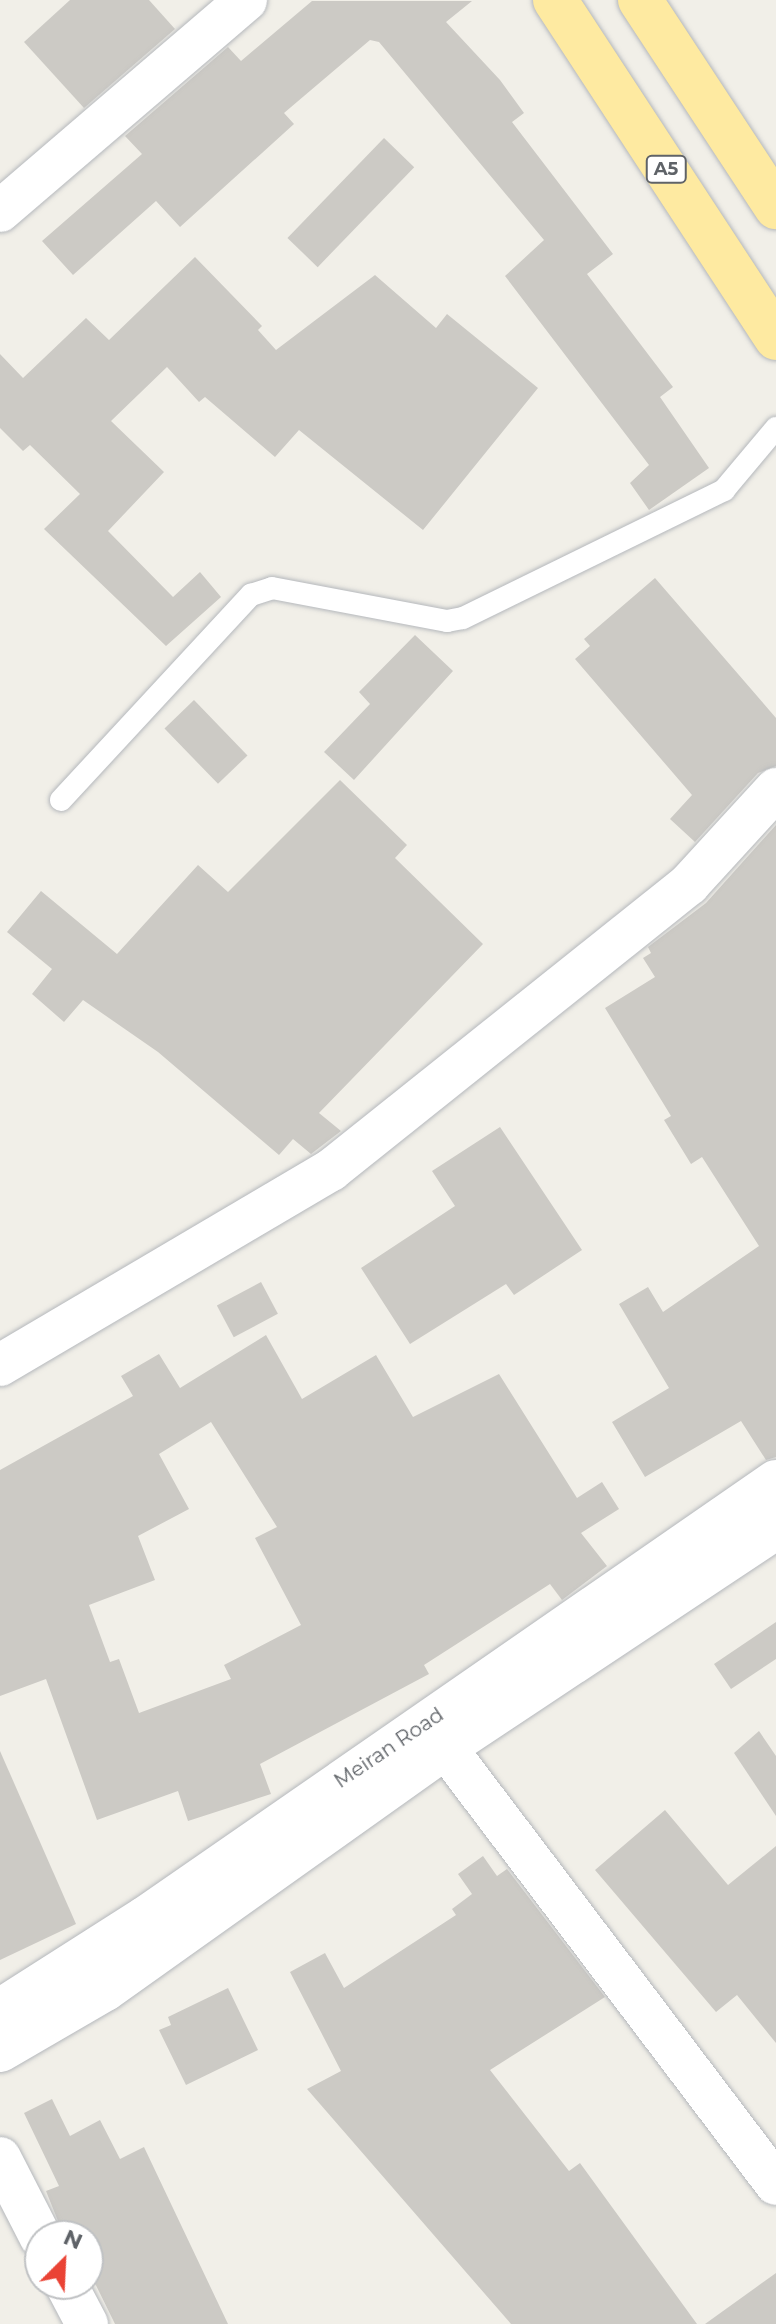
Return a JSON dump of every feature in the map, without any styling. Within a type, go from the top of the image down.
[{"type":"highway","name":"A5","points":[[555,0],[776,338]]},
{"type":"highway","points":[[640,0],[776,207]]},
{"type":"main road","name":"Meiran Road","points":[[0,2011],[146,1918],[776,1482]]},
{"type":"main road","name":"Meiran Road","points":[[0,2050],[105,1989],[445,1747],[776,1527]]},
{"type":"street","points":[[0,211],[246,0]]},
{"type":"street","points":[[0,1365],[331,1170],[689,884],[776,789]]},
{"type":"street","points":[[445,1747],[776,2184]]},
{"type":"street","points":[[0,2158],[32,2220]]},
{"type":"street","points":[[74,2300],[87,2324]]},
{"type":"lane","points":[[61,800],[251,595],[272,588],[447,621],[463,618],[724,490],[776,428]]},
{"type":"building","points":[[70,0],[149,0],[175,29],[84,108],[24,42]]},
{"type":"building","points":[[312,1],[472,1],[446,22],[500,80],[524,113],[512,122],[613,254],[587,274],[673,387],[660,397],[709,468],[649,510],[630,483],[649,465],[505,276],[544,240],[379,42],[370,40],[284,113],[294,124],[180,227],[156,201],[73,275],[42,241],[142,154],[125,136],[228,47],[241,61]]},
{"type":"building","points":[[384,138],[414,167],[318,267],[287,238]]},
{"type":"building","points":[[195,257],[262,326],[258,330],[276,350],[375,275],[436,328],[447,314],[538,388],[423,530],[299,430],[275,457],[205,397],[199,402],[167,367],[111,421],[164,472],[108,531],[173,597],[200,572],[221,597],[166,646],[44,529],[80,494],[30,445],[23,451],[0,428],[0,354],[23,378],[86,318],[109,340]]},
{"type":"building","points":[[655,578],[776,718],[776,766],[758,773],[695,842],[670,819],[692,795],[575,659],[590,646],[584,639]]},
{"type":"building","points":[[415,635],[453,671],[354,780],[324,752],[370,704],[359,692]]},
{"type":"building","points":[[194,700],[247,755],[218,784],[165,728]]},
{"type":"building","points":[[340,780],[407,845],[395,858],[483,944],[319,1113],[341,1131],[311,1154],[293,1139],[279,1155],[158,1052],[83,1000],[64,1022],[32,994],[52,969],[7,932],[41,891],[117,954],[198,865],[228,892]]},
{"type":"building","points":[[776,825],[776,1457],[766,1460],[741,1421],[645,1477],[612,1422],[669,1388],[619,1304],[648,1287],[663,1312],[759,1246],[702,1157],[691,1164],[664,1120],[671,1116],[605,1008],[655,977],[643,958],[651,953],[648,947],[706,903]]},
{"type":"building","points":[[500,1127],[582,1250],[514,1295],[506,1284],[410,1344],[361,1268],[455,1206],[432,1171]]},
{"type":"building","points":[[261,1282],[278,1314],[234,1337],[217,1305]]},
{"type":"building","points":[[266,1335],[302,1399],[376,1355],[413,1417],[499,1374],[577,1498],[602,1482],[619,1509],[581,1533],[607,1566],[562,1600],[550,1584],[424,1665],[429,1674],[260,1764],[271,1794],[188,1821],[178,1791],[97,1820],[46,1679],[0,1696],[0,1470],[133,1396],[121,1376],[159,1354],[180,1388]],"holes":[[[211,1422],[277,1527],[255,1538],[301,1625],[224,1665],[231,1679],[139,1713],[119,1659],[110,1662],[89,1605],[155,1580],[138,1536],[189,1509],[159,1454]]]},
{"type":"building","points":[[776,1622],[776,1659],[731,1689],[714,1664]]},
{"type":"building","points":[[759,1731],[776,1756],[776,1816],[734,1753]]},
{"type":"building","points":[[0,1751],[76,1924],[0,1960]]},
{"type":"building","points":[[665,1810],[728,1885],[776,1846],[776,2043],[737,1995],[716,2012],[595,1870]]},
{"type":"building","points":[[483,1856],[497,1876],[507,1869],[605,1997],[490,2070],[569,2171],[580,2163],[697,2324],[511,2324],[307,2089],[341,2071],[290,1972],[325,1953],[344,1988],[456,1915],[452,1909],[472,1894],[458,1874]]},
{"type":"building","points":[[228,1988],[258,2050],[186,2085],[159,2030],[171,2025],[168,2017]]},
{"type":"building","points":[[52,2099],[70,2136],[100,2120],[120,2159],[144,2147],[228,2324],[115,2324],[103,2300],[104,2220],[58,2220],[46,2191],[59,2186],[24,2113]]},
{"type":"building","points":[[776,2273],[776,2324],[705,2324]]}]
